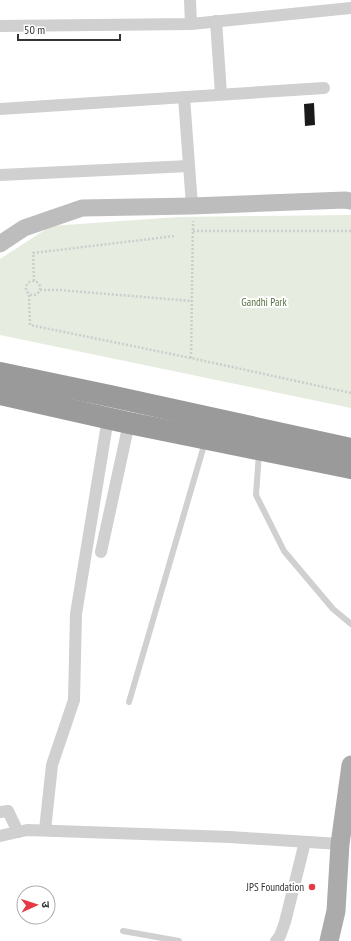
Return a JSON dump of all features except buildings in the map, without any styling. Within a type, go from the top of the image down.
[{"type":"highway","points":[[0,373],[110,396],[348,463]]},
{"type":"highway","points":[[0,394],[260,450],[348,463]]},
{"type":"main road","points":[[329,941],[336,911],[346,844],[351,765]]},
{"type":"street","points":[[190,0],[191,24]]},
{"type":"street","points":[[0,26],[191,24],[351,8]]},
{"type":"street","points":[[216,21],[221,94]]},
{"type":"street","points":[[0,108],[324,88]]},
{"type":"street","points":[[184,97],[192,206]]},
{"type":"street","points":[[0,176],[189,166]]},
{"type":"street","points":[[0,244],[24,228],[82,208],[192,206],[349,199]]},
{"type":"street","points":[[44,830],[52,765],[74,700],[76,614],[108,418]]},
{"type":"street","points":[[101,552],[129,423]]},
{"type":"street","points":[[0,812],[8,811],[18,832]]},
{"type":"street","points":[[0,836],[27,830],[44,830],[230,837],[346,844]]},
{"type":"street","points":[[276,941],[280,936],[305,842]]},
{"type":"lane","points":[[129,702],[206,438]]},
{"type":"lane","points":[[260,450],[256,495],[284,551],[332,610],[351,624]]},
{"type":"lane","points":[[124,931],[178,941]]},
{"type":"path","points":[[192,206],[192,358]]},
{"type":"path","points":[[193,231],[351,231]]},
{"type":"path","points":[[40,290],[38,283],[34,281],[33,253],[175,236]]},
{"type":"path","points":[[34,281],[29,282],[26,286],[26,291],[29,294],[30,325],[192,358],[351,393]]},
{"type":"path","points":[[40,290],[59,290],[192,301]]},
{"type":"path","points":[[29,294],[36,295],[40,290]]},
{"type":"green space","name":"Gandhi Park","points":[[351,215],[351,408],[0,335],[0,259],[51,226],[178,217]]},
{"type":"place","name":"JPS Foundation","points":[[312,887]]}]
